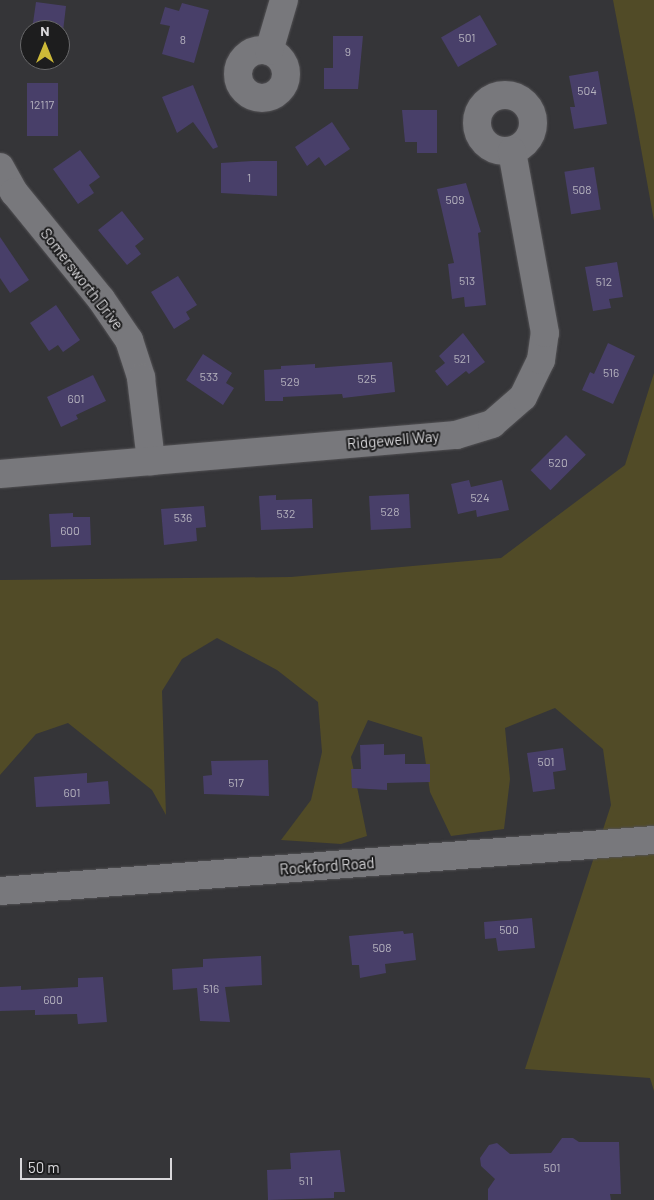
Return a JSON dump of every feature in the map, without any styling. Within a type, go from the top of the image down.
[{"type":"street","points":[[269,50],[284,0]]},
{"type":"street","name":"Ridgewell Way","points":[[0,474],[456,435],[492,424],[523,397],[541,360],[545,333],[512,151]]},
{"type":"street","name":"Somersworth Drive","points":[[0,167],[14,192],[100,299],[129,340],[141,378],[151,461]]},
{"type":"street","name":"Rockford Road","points":[[0,891],[654,840]]},
{"type":"shaded area","points":[[613,0],[654,0],[654,221],[635,115]]},
{"type":"shaded area","points":[[654,373],[654,1091],[650,1078],[525,1069],[611,805],[603,749],[555,708],[505,728],[510,779],[504,829],[451,836],[430,792],[422,737],[368,720],[351,757],[367,836],[341,844],[281,840],[311,800],[322,752],[318,702],[277,670],[217,638],[182,659],[162,691],[166,815],[152,790],[68,723],[36,734],[0,775],[0,580],[291,577],[501,558],[625,465]]},
{"type":"building","points":[[36,2],[66,6],[64,20],[33,20]]},
{"type":"building","points":[[182,3],[209,10],[194,63],[162,54],[170,26],[160,24],[165,7],[179,11]]},
{"type":"building","points":[[480,15],[497,44],[458,67],[441,38]]},
{"type":"building","points":[[333,36],[363,36],[358,89],[324,89],[324,68],[333,68]]},
{"type":"building","points":[[598,71],[607,124],[574,129],[570,107],[575,107],[569,76]]},
{"type":"building","points":[[27,83],[58,83],[58,136],[27,136]]},
{"type":"building","points":[[193,85],[218,147],[213,149],[193,122],[177,133],[162,97]]},
{"type":"building","points":[[402,110],[437,110],[437,153],[417,153],[417,142],[405,142]]},
{"type":"building","points":[[332,122],[350,149],[325,166],[319,157],[307,166],[295,147]]},
{"type":"building","points":[[80,150],[100,177],[89,185],[94,193],[78,204],[53,169]]},
{"type":"building","points":[[277,161],[277,196],[221,193],[221,163]]},
{"type":"building","points":[[594,167],[601,209],[571,214],[564,172]]},
{"type":"building","points":[[466,183],[481,232],[478,233],[486,305],[465,307],[464,297],[452,299],[448,264],[454,263],[437,189]]},
{"type":"building","points":[[122,211],[144,239],[135,246],[141,254],[127,265],[98,230]]},
{"type":"building","points":[[0,237],[29,280],[10,293],[0,278]]},
{"type":"building","points":[[617,262],[623,297],[609,299],[611,308],[593,311],[585,267]]},
{"type":"building","points":[[178,276],[197,305],[186,312],[190,319],[174,329],[151,292]]},
{"type":"building","points":[[56,305],[80,340],[63,352],[58,345],[49,351],[30,323]]},
{"type":"building","points":[[463,333],[485,362],[469,374],[466,371],[447,386],[435,371],[445,363],[439,356]]},
{"type":"building","points":[[608,343],[635,356],[613,404],[582,390],[590,372],[594,374]]},
{"type":"building","points":[[203,354],[232,373],[226,383],[234,388],[223,405],[186,380]]},
{"type":"building","points":[[392,362],[395,392],[343,398],[342,394],[283,397],[283,401],[265,401],[264,370],[281,369],[281,366],[315,364],[315,368]]},
{"type":"building","points":[[93,375],[106,401],[76,415],[78,419],[61,427],[47,397]]},
{"type":"building","points":[[566,435],[586,455],[550,490],[531,470]]},
{"type":"building","points":[[469,480],[471,487],[502,480],[509,510],[477,517],[476,510],[458,514],[451,484]]},
{"type":"building","points":[[409,494],[411,528],[371,530],[369,496]]},
{"type":"building","points":[[276,495],[276,500],[312,499],[313,528],[261,530],[259,496]]},
{"type":"building","points":[[204,506],[206,527],[196,528],[197,541],[164,545],[161,509]]},
{"type":"building","points":[[73,513],[73,517],[90,517],[91,545],[51,547],[49,514]]},
{"type":"building","points":[[384,744],[384,755],[405,754],[405,764],[430,764],[430,782],[387,783],[387,790],[352,788],[351,769],[361,769],[360,745]]},
{"type":"building","points":[[563,748],[566,770],[553,772],[555,789],[533,792],[527,753]]},
{"type":"building","points":[[268,760],[269,796],[204,794],[203,776],[212,775],[211,761]]},
{"type":"building","points":[[87,773],[87,783],[108,781],[110,804],[36,807],[34,777]]},
{"type":"building","points":[[532,918],[535,948],[498,951],[496,938],[485,939],[484,922]]},
{"type":"building","points":[[403,931],[404,934],[413,933],[416,960],[385,964],[386,973],[360,978],[359,965],[352,965],[349,936]]},
{"type":"building","points":[[261,956],[262,985],[225,987],[230,1022],[200,1021],[197,988],[173,990],[172,969],[203,967],[203,959]]},
{"type":"building","points":[[103,977],[107,1022],[78,1024],[77,1014],[35,1015],[35,1010],[0,1011],[0,987],[21,986],[21,990],[78,987],[78,978]]},
{"type":"building","points":[[562,1138],[573,1138],[579,1142],[619,1142],[621,1194],[610,1194],[611,1200],[488,1200],[488,1189],[495,1179],[481,1166],[480,1158],[489,1145],[497,1143],[510,1154],[551,1153]]},
{"type":"building","points":[[340,1150],[345,1192],[334,1192],[334,1198],[268,1200],[267,1170],[291,1169],[290,1153]]}]
